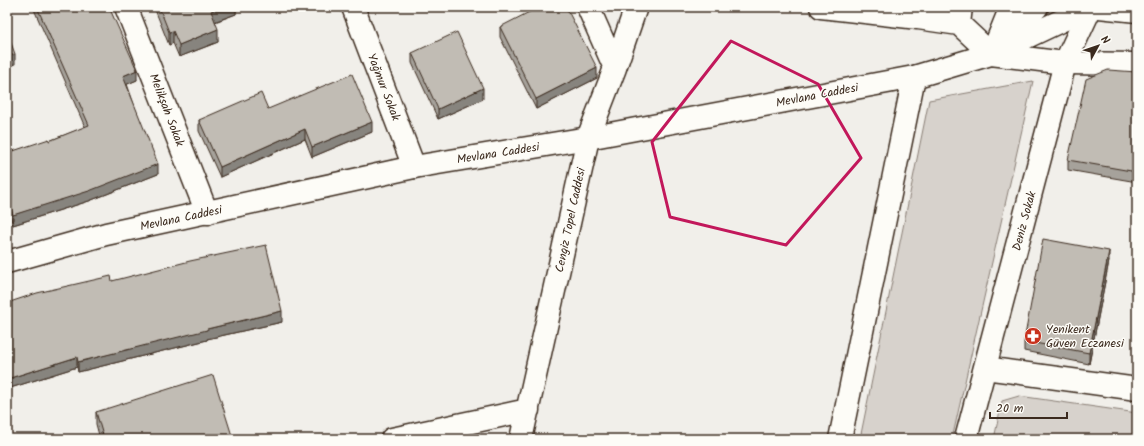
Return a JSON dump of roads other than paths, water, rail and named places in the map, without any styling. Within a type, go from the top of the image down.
[{"type":"street","name":"Melikşah Sokak","points":[[126,7],[207,213]]},
{"type":"street","name":"Yağmur Sokak","points":[[353,7],[414,167]]},
{"type":"street","points":[[588,7],[615,68]]},
{"type":"street","name":"Cengiz Topel Caddesi","points":[[521,439],[588,138],[615,68],[636,7]]},
{"type":"street","points":[[821,7],[918,18],[960,16],[991,54],[1066,63],[1137,64]]},
{"type":"street","points":[[991,54],[1011,7]]},
{"type":"street","points":[[991,54],[1037,7]]},
{"type":"street","points":[[991,54],[1091,7]]},
{"type":"street","name":"Deniz Sokak","points":[[966,439],[1066,63],[1091,7]]},
{"type":"street","points":[[1099,7],[1137,11]]},
{"type":"street","name":"Mevlana Caddesi","points":[[7,262],[106,234],[414,167],[588,138],[914,77],[991,54]]},
{"type":"street","points":[[840,439],[914,77]]},
{"type":"street","points":[[985,368],[1137,389]]},
{"type":"street","points":[[392,439],[528,410]]},
{"type":"place","name":"Yenikent Güven Eczanesi","points":[[1033,336]]}]
